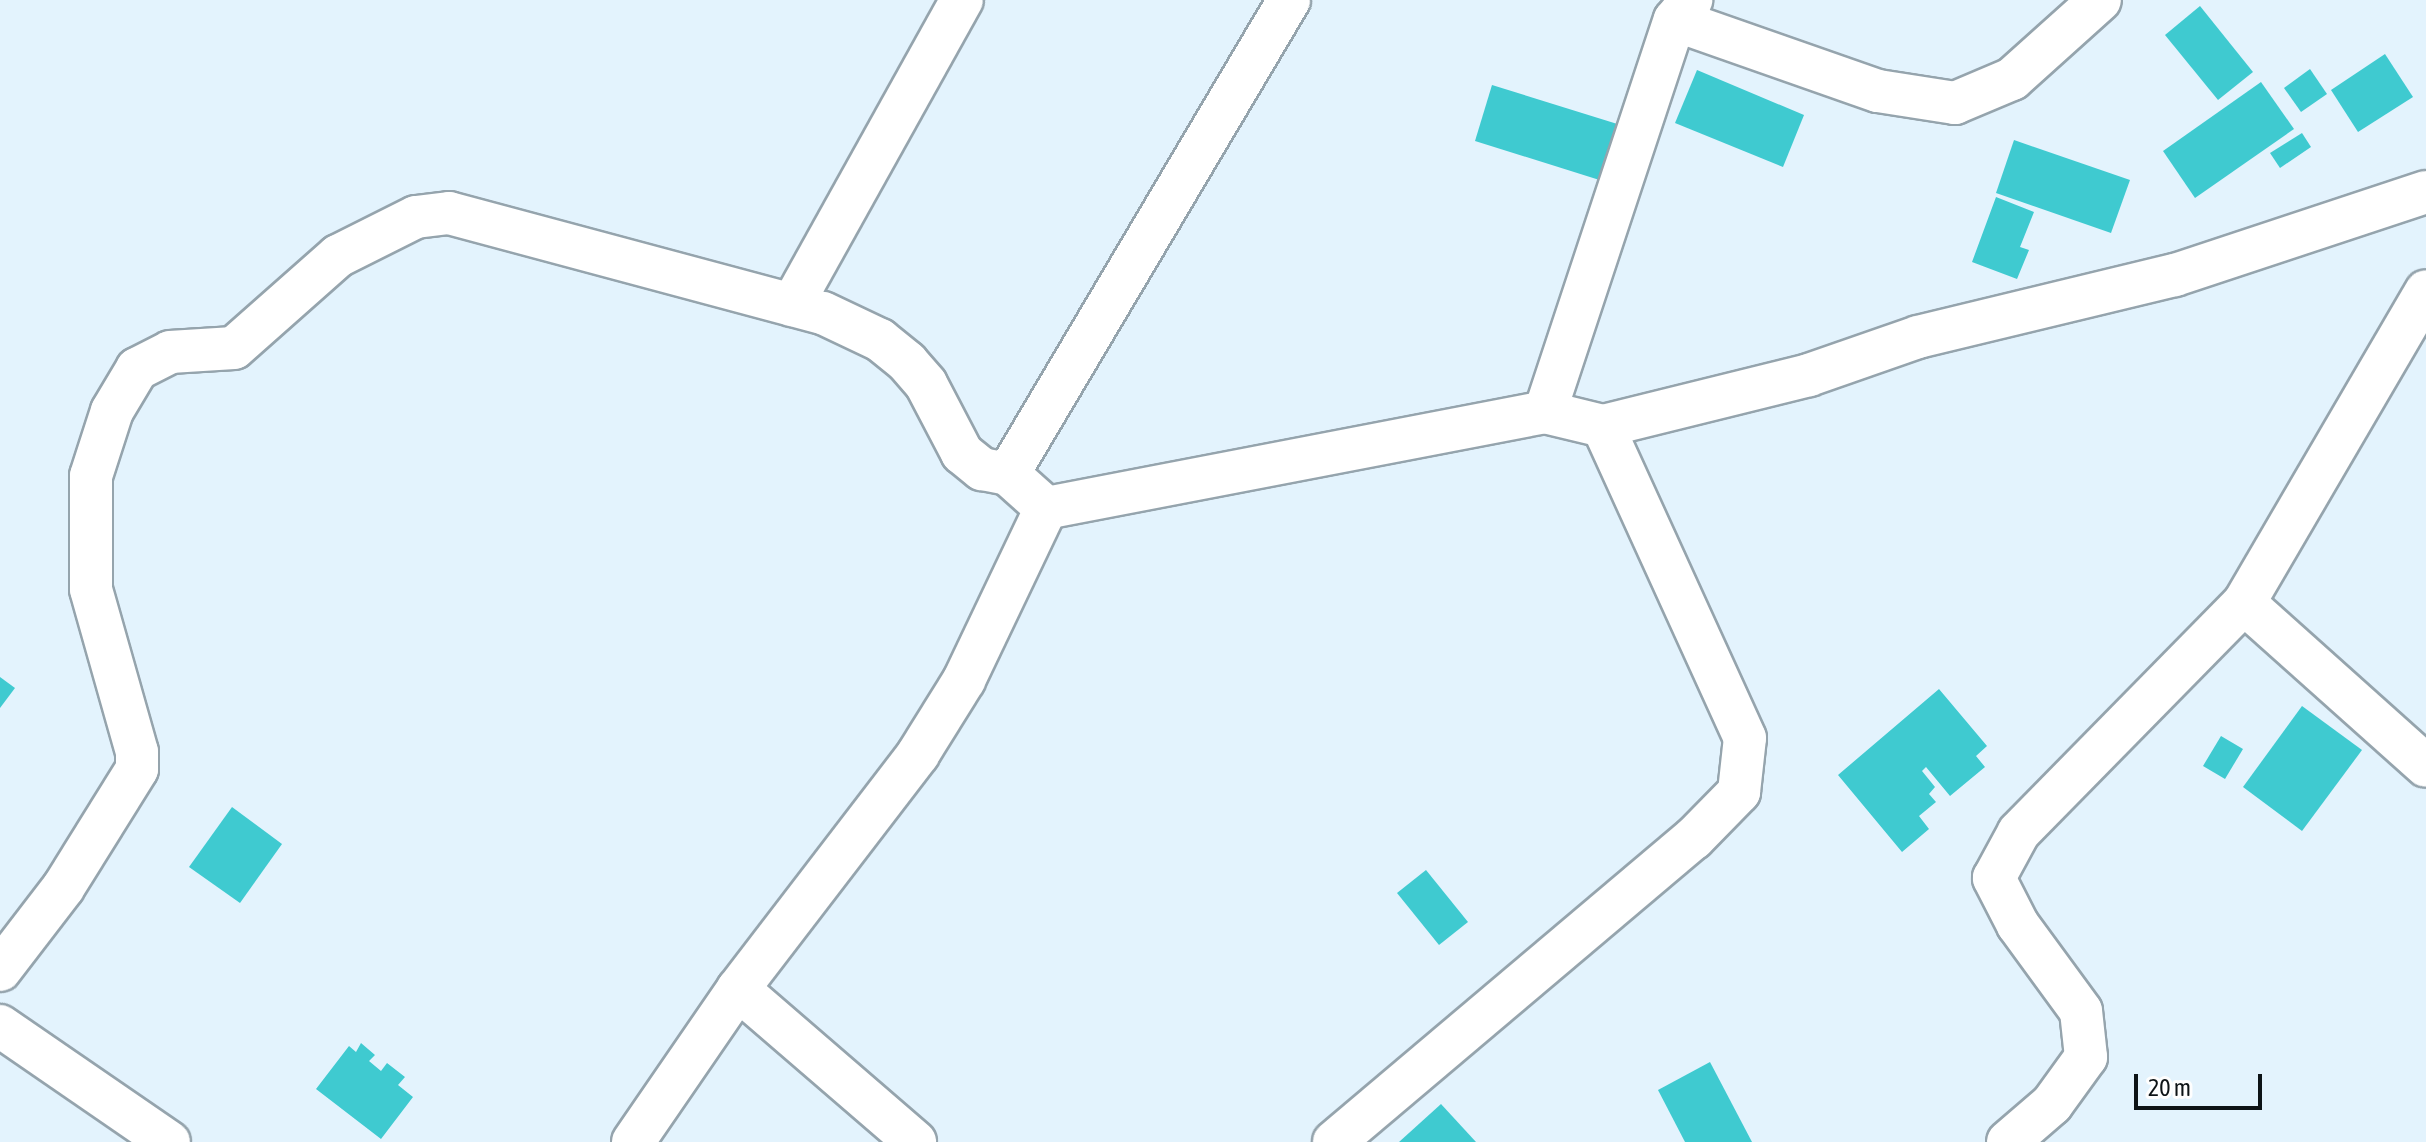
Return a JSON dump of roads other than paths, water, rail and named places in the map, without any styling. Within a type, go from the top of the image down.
[{"type":"street","points":[[792,305],[962,0]]},
{"type":"street","points":[[1008,474],[1289,0]]},
{"type":"street","points":[[1545,412],[1683,10],[1878,91],[1955,103],[2012,79],[2100,0]]},
{"type":"street","points":[[1046,508],[1545,412],[1603,426],[1809,375],[1918,337],[2175,275],[2426,192]]},
{"type":"street","points":[[0,970],[63,888],[137,769],[137,752],[91,589],[91,476],[112,411],[137,369],[170,352],[234,348],[338,256],[416,217],[449,213],[792,305],[880,340],[926,384],[962,453],[982,469],[1008,474],[1046,508]]},
{"type":"street","points":[[2008,1142],[2052,1104],[2086,1057],[2081,1011],[2018,925],[1994,878],[2019,832],[2244,603],[2426,291]]},
{"type":"street","points":[[1334,1142],[1693,839],[1739,792],[1745,738],[1603,426]]},
{"type":"street","points":[[633,1142],[738,989],[918,754],[964,680],[1046,508]]},
{"type":"street","points":[[2244,603],[2426,766]]},
{"type":"street","points":[[738,989],[915,1142]]},
{"type":"street","points":[[0,1026],[169,1142]]}]
